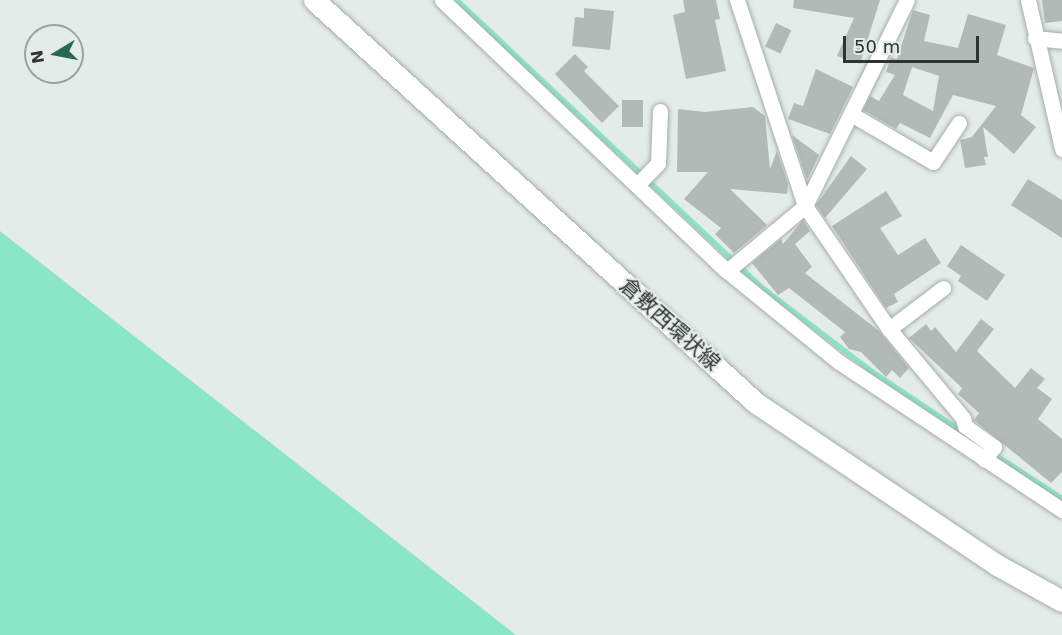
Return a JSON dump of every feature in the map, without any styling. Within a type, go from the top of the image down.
[{"type":"main road","name":"倉敷西環状線","points":[[314,0],[756,403],[997,565],[1062,601]]},
{"type":"street","points":[[442,0],[642,180],[838,362],[988,455],[1062,510]]},
{"type":"street","points":[[737,0],[805,206],[889,328],[963,418],[965,426],[993,447],[988,455]]},
{"type":"street","points":[[733,266],[805,206],[907,0]]},
{"type":"street","points":[[1028,0],[1062,149]]},
{"type":"street","points":[[1035,38],[1062,41]]},
{"type":"street","points":[[642,180],[658,163],[660,111]]},
{"type":"street","points":[[851,114],[933,162],[959,123]]},
{"type":"street","points":[[889,328],[943,288]]},
{"type":"shaded area","points":[[0,231],[516,635],[0,635]]},
{"type":"building","points":[[683,0],[716,0],[720,19],[715,20],[726,71],[686,79],[673,15],[685,12]]},
{"type":"building","points":[[794,0],[880,0],[860,64],[837,56],[854,18],[793,8]]},
{"type":"building","points":[[1042,0],[1062,0],[1062,21],[1045,23]]},
{"type":"building","points":[[584,8],[614,11],[610,50],[572,46],[575,17],[584,18]]},
{"type":"building","points":[[913,10],[930,15],[924,41],[958,48],[968,14],[1006,25],[997,55],[1034,68],[1021,115],[1036,127],[1014,154],[983,127],[988,157],[984,157],[986,165],[965,168],[960,140],[972,137],[996,106],[953,95],[930,138],[900,123],[896,129],[863,110],[870,96],[879,101],[895,75],[886,72],[891,57],[897,59]],"holes":[[[912,67],[939,76],[933,111],[903,95]]]},
{"type":"building","points":[[776,23],[791,30],[780,54],[765,47]]},
{"type":"building","points":[[575,54],[588,67],[584,71],[619,106],[602,123],[555,74]]},
{"type":"building","points":[[816,69],[853,87],[830,134],[788,119],[794,103],[803,106]]},
{"type":"building","points":[[622,100],[643,100],[643,127],[622,127]]},
{"type":"building","points":[[753,107],[765,116],[770,169],[777,151],[788,184],[787,194],[730,189],[767,225],[734,253],[715,234],[721,228],[684,199],[708,172],[677,172],[678,109],[705,112]]},
{"type":"building","points":[[792,135],[819,155],[808,178],[806,177]]},
{"type":"building","points":[[851,156],[867,169],[825,218],[816,205]]},
{"type":"building","points":[[1028,179],[1062,200],[1062,238],[1011,205]]},
{"type":"building","points":[[886,191],[902,216],[880,228],[898,255],[925,238],[941,263],[894,294],[898,302],[886,308],[832,226]]},
{"type":"building","points":[[803,220],[810,231],[795,244],[812,267],[805,273],[879,331],[909,368],[900,378],[892,370],[886,377],[861,352],[849,349],[840,337],[845,332],[789,288],[778,295],[752,263],[781,239],[783,244]]},
{"type":"building","points":[[961,245],[1005,275],[987,301],[958,281],[961,276],[947,266]]},
{"type":"building","points":[[981,319],[994,329],[977,351],[1015,388],[1031,368],[1045,379],[1037,388],[1052,399],[1038,419],[1062,439],[1062,472],[1051,483],[974,420],[979,413],[958,394],[962,388],[909,338],[926,324],[931,331],[935,327],[956,352]]},
{"type":"waterway","points":[[457,0],[759,285],[869,369],[963,432]]},
{"type":"waterway","points":[[993,453],[1062,498]]}]
